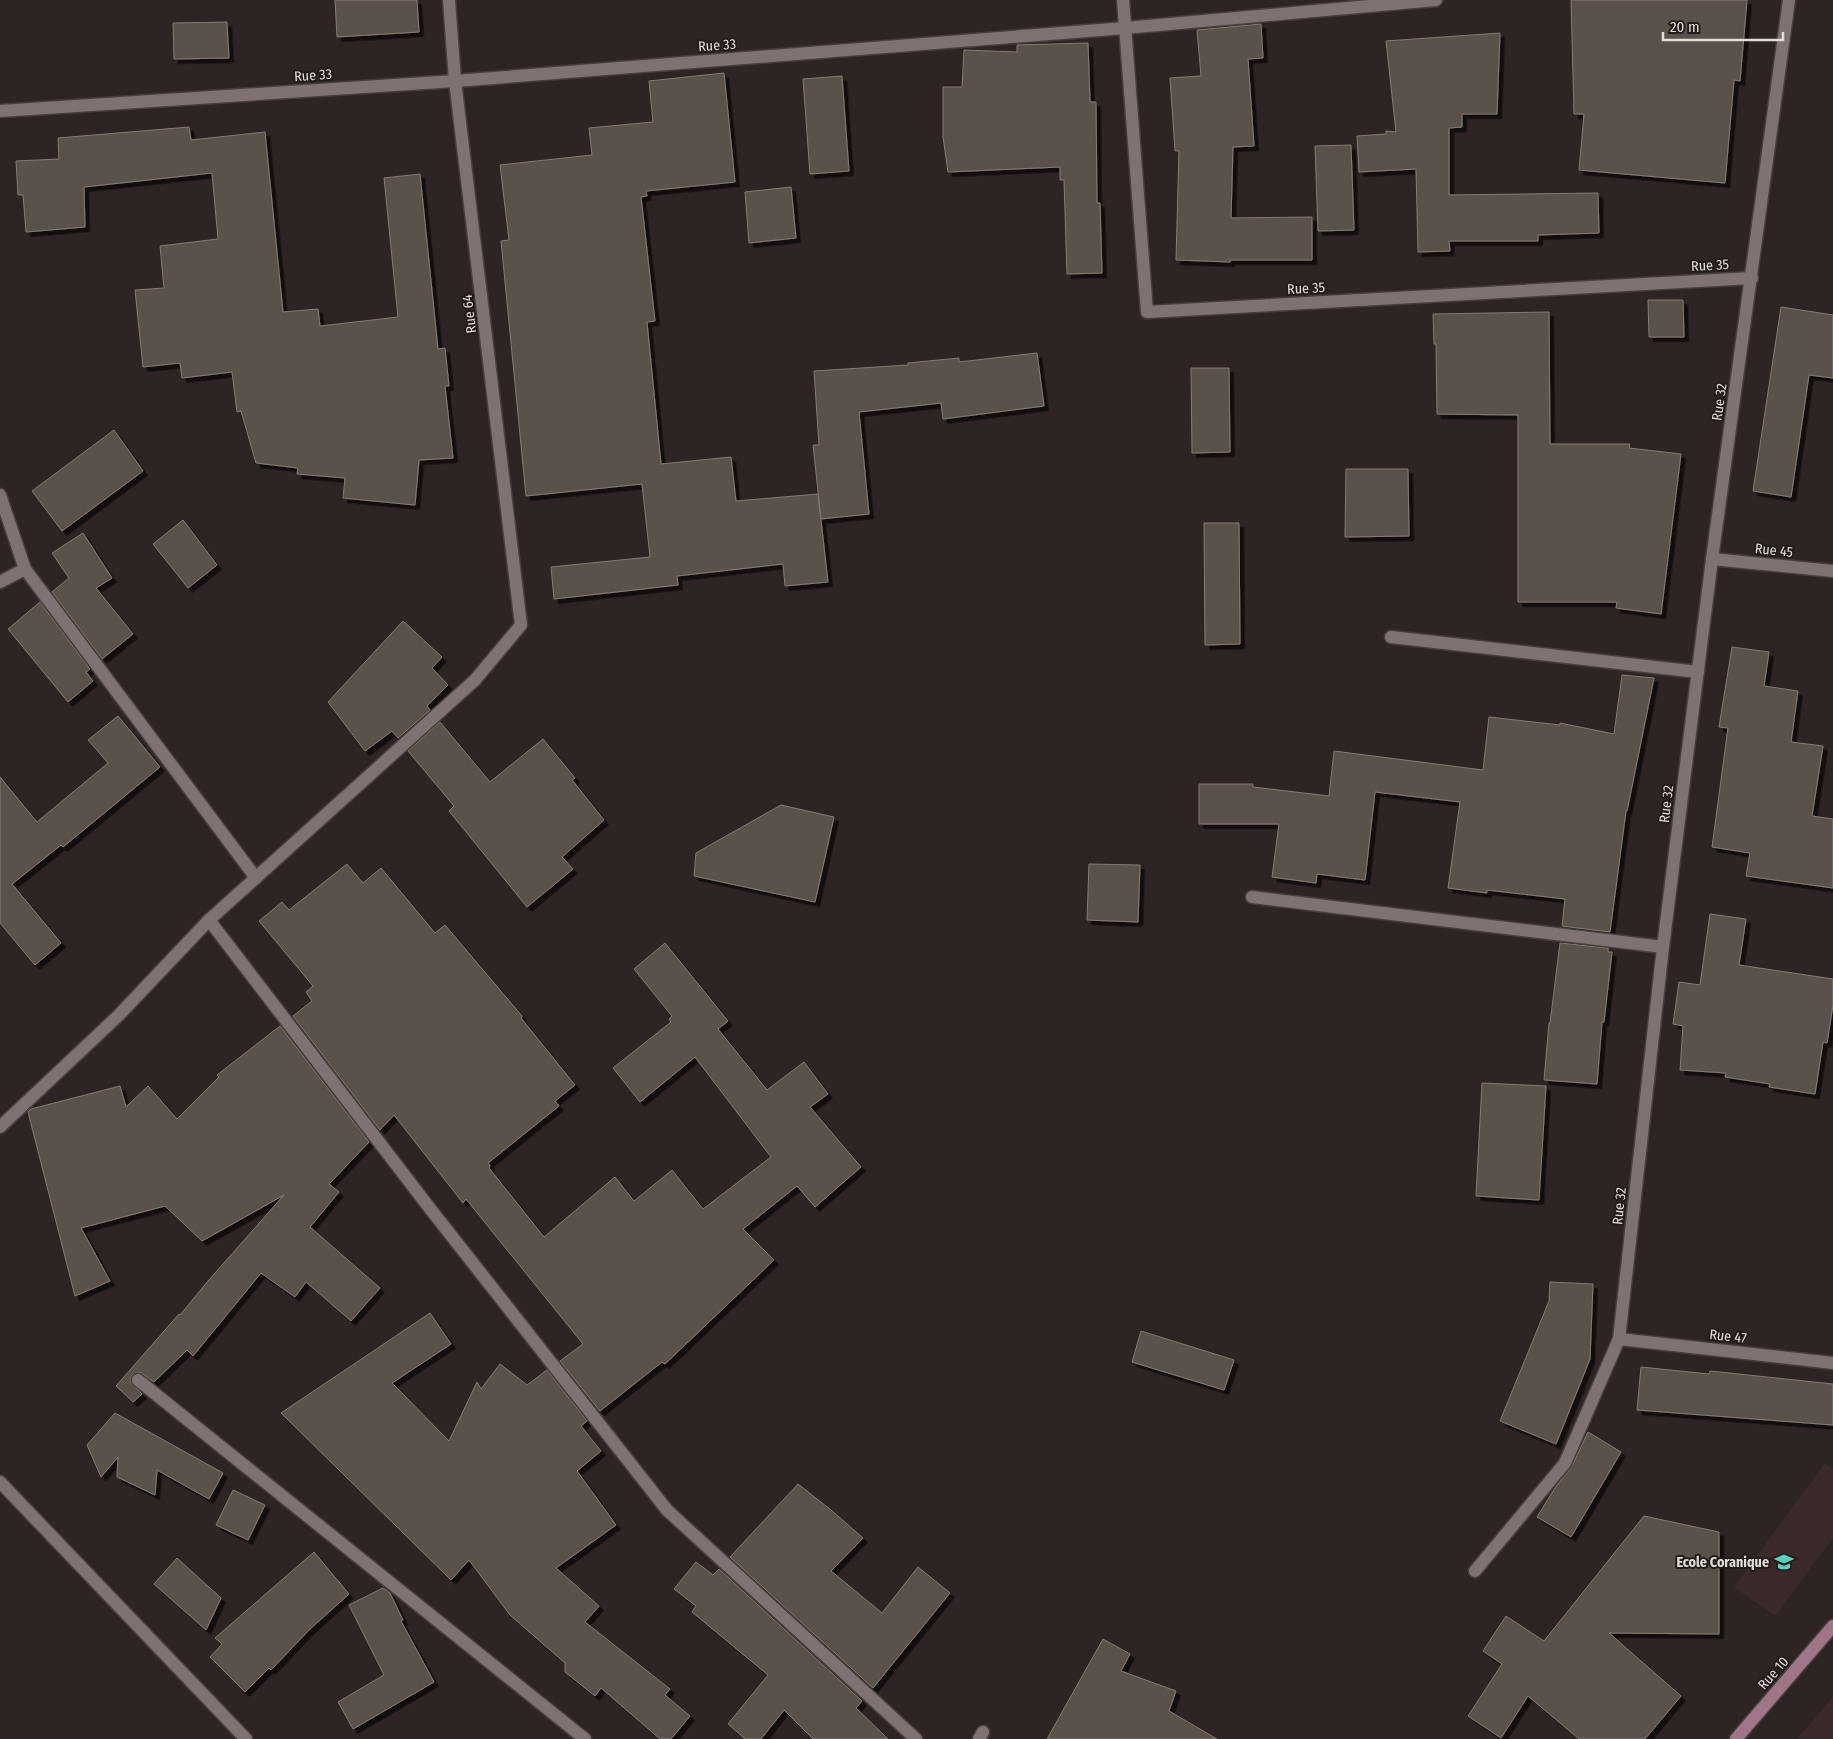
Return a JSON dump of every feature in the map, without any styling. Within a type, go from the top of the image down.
[{"type":"main road","name":"Rue 10","points":[[1736,1739],[1833,1626]]},
{"type":"street","name":"Rue 64","points":[[256,878],[475,680],[522,625],[455,81],[449,0]]},
{"type":"street","points":[[1123,0],[1125,28]]},
{"type":"street","name":"Rue 33","points":[[0,110],[455,81],[1125,28],[1436,0]]},
{"type":"street","name":"Rue 32","points":[[1475,1571],[1565,1463],[1619,1339],[1663,947],[1712,559],[1790,0]]},
{"type":"street","name":"Rue 35","points":[[1125,28],[1147,312],[1752,278]]},
{"type":"street","points":[[0,495],[25,569],[256,878],[209,920],[119,1015],[0,1127]]},
{"type":"street","name":"Rue 45","points":[[1712,559],[1833,571]]},
{"type":"street","points":[[0,582],[25,569]]},
{"type":"street","points":[[1391,637],[1698,672]]},
{"type":"street","points":[[1252,897],[1663,947]]},
{"type":"street","points":[[209,920],[428,1206],[667,1510],[916,1739]]},
{"type":"street","name":"Rue 47","points":[[1619,1339],[1833,1363]]},
{"type":"street","points":[[138,1380],[586,1739]]},
{"type":"street","points":[[0,1482],[246,1739]]},
{"type":"shaded area","name":"Ecole Coranique","points":[[1825,1463],[1833,1469],[1833,1538],[1775,1616],[1734,1587]]},
{"type":"shaded area","points":[[1833,1697],[1833,1739],[1797,1739]]},
{"type":"building","points":[[335,0],[417,0],[419,32],[337,37]]},
{"type":"building","points":[[1571,0],[1747,0],[1740,81],[1734,80],[1725,183],[1579,170],[1584,114],[1574,114]]},
{"type":"building","points":[[227,22],[229,58],[174,59],[173,23]]},
{"type":"building","points":[[1261,24],[1263,58],[1248,59],[1254,146],[1233,147],[1231,218],[1312,217],[1312,260],[1230,260],[1230,262],[1176,260],[1179,151],[1175,151],[1170,78],[1201,76],[1197,30]]},
{"type":"building","points":[[1500,33],[1497,114],[1462,114],[1462,127],[1449,128],[1449,195],[1598,193],[1599,233],[1538,235],[1538,241],[1449,241],[1450,251],[1418,252],[1416,169],[1359,172],[1357,136],[1386,134],[1386,131],[1396,132],[1386,41]]},
{"type":"building","points":[[1088,43],[1090,102],[1096,102],[1097,203],[1100,203],[1102,273],[1067,274],[1064,180],[1060,180],[1060,167],[948,172],[943,137],[943,87],[962,87],[964,50],[1017,52],[1017,45]]},
{"type":"building","points":[[724,73],[735,182],[646,191],[647,196],[641,197],[655,321],[647,322],[661,464],[731,457],[736,501],[818,494],[828,582],[785,586],[783,564],[677,576],[678,585],[554,599],[551,567],[650,557],[642,484],[526,496],[501,241],[509,240],[500,165],[592,155],[589,128],[653,122],[649,81]]},
{"type":"building","points":[[842,76],[849,171],[810,174],[803,79]]},
{"type":"building","points":[[189,127],[191,140],[265,132],[283,312],[318,309],[320,326],[398,317],[384,178],[420,174],[438,349],[445,348],[449,386],[445,386],[453,458],[419,460],[415,505],[343,498],[345,478],[297,474],[298,468],[256,463],[241,411],[237,412],[232,372],[182,378],[180,363],[143,367],[135,290],[164,288],[160,246],[218,239],[212,173],[84,187],[85,227],[26,232],[23,195],[18,195],[16,161],[59,159],[58,138]]},
{"type":"building","points":[[1351,145],[1354,230],[1318,231],[1315,146]]},
{"type":"building","points":[[791,187],[796,238],[749,243],[745,192]]},
{"type":"building","points":[[1648,300],[1683,300],[1684,337],[1649,337]]},
{"type":"building","points":[[1781,307],[1833,315],[1833,378],[1809,375],[1791,497],[1753,491]]},
{"type":"building","points":[[1549,312],[1550,444],[1630,444],[1629,448],[1681,454],[1661,614],[1616,608],[1617,602],[1518,602],[1518,415],[1437,414],[1436,344],[1434,344],[1433,314]]},
{"type":"building","points":[[1037,353],[1044,406],[943,419],[941,403],[859,412],[869,514],[821,519],[813,445],[819,445],[814,371],[908,365],[908,363],[959,358],[959,362]]},
{"type":"building","points":[[1191,368],[1229,368],[1230,452],[1192,453]]},
{"type":"building","points":[[114,430],[143,471],[62,531],[32,491]]},
{"type":"building","points":[[1346,469],[1408,469],[1409,536],[1345,537]]},
{"type":"building","points":[[183,520],[217,565],[188,588],[153,544]]},
{"type":"building","points":[[1204,523],[1239,523],[1240,644],[1205,645]]},
{"type":"building","points":[[83,533],[112,578],[96,588],[133,634],[102,659],[52,592],[69,578],[52,553]]},
{"type":"building","points":[[40,602],[90,669],[86,672],[93,681],[68,702],[8,629]]},
{"type":"building","points":[[403,621],[442,657],[432,668],[448,685],[427,706],[430,710],[398,738],[392,731],[365,751],[328,702]]},
{"type":"building","points":[[1732,647],[1769,652],[1764,686],[1798,691],[1791,742],[1823,746],[1812,816],[1833,819],[1833,888],[1746,876],[1750,853],[1712,847],[1728,728],[1719,727]]},
{"type":"building","points":[[1622,675],[1654,678],[1626,811],[1610,932],[1562,926],[1565,899],[1487,890],[1487,893],[1448,888],[1460,802],[1375,792],[1365,880],[1317,874],[1316,883],[1272,877],[1279,824],[1199,824],[1199,784],[1253,784],[1253,787],[1329,796],[1334,751],[1483,770],[1489,717],[1560,725],[1560,723],[1614,734]]},
{"type":"building","points":[[118,716],[160,767],[63,847],[61,845],[12,884],[61,943],[35,965],[0,923],[0,777],[37,822],[108,763],[88,740]]},
{"type":"building","points":[[440,722],[490,782],[543,739],[575,778],[572,780],[604,820],[562,857],[573,869],[527,907],[449,811],[454,806],[408,751]]},
{"type":"building","points":[[781,805],[834,817],[815,902],[694,876],[696,853]]},
{"type":"building","points":[[347,864],[363,883],[381,868],[435,933],[445,925],[522,1016],[521,1018],[575,1085],[555,1101],[559,1106],[488,1163],[489,1168],[544,1237],[615,1177],[634,1201],[672,1170],[703,1209],[771,1157],[695,1057],[640,1102],[613,1068],[671,1022],[669,1019],[672,1016],[634,969],[665,943],[728,1021],[718,1029],[767,1090],[804,1062],[828,1094],[810,1107],[861,1167],[815,1207],[797,1186],[743,1229],[774,1260],[665,1364],[662,1362],[600,1411],[560,1361],[583,1344],[466,1199],[463,1203],[394,1115],[380,1130],[293,1016],[312,1001],[306,992],[313,986],[259,921],[282,902],[289,910]]},
{"type":"building","points":[[1089,864],[1140,865],[1138,922],[1087,920]]},
{"type":"building","points":[[1710,914],[1746,919],[1739,965],[1833,979],[1833,1005],[1827,1043],[1823,1042],[1815,1094],[1769,1087],[1770,1084],[1725,1077],[1726,1073],[1680,1070],[1683,1026],[1673,1024],[1679,982],[1700,985]]},
{"type":"building","points":[[1560,943],[1608,948],[1608,952],[1612,952],[1604,1022],[1602,1022],[1597,1084],[1544,1080],[1549,1023]]},
{"type":"building","points":[[280,1026],[369,1142],[329,1184],[339,1192],[310,1227],[380,1288],[351,1321],[306,1282],[295,1297],[261,1273],[193,1356],[187,1350],[154,1382],[140,1372],[132,1375],[131,1383],[142,1394],[133,1402],[116,1386],[284,1195],[202,1241],[165,1206],[81,1228],[110,1281],[75,1296],[28,1112],[31,1109],[120,1086],[126,1107],[148,1086],[177,1119],[219,1077],[217,1075]]},
{"type":"building","points":[[1482,1083],[1546,1086],[1539,1200],[1476,1196]]},
{"type":"building","points":[[1550,1282],[1593,1284],[1590,1359],[1556,1444],[1500,1421],[1549,1301]]},
{"type":"building","points":[[430,1313],[451,1344],[392,1383],[449,1441],[477,1382],[481,1389],[500,1364],[527,1385],[547,1370],[587,1421],[581,1426],[601,1451],[577,1471],[616,1525],[556,1568],[599,1606],[585,1622],[670,1689],[665,1695],[690,1716],[671,1739],[660,1739],[601,1688],[595,1696],[565,1672],[565,1663],[510,1615],[469,1560],[451,1580],[281,1413]]},
{"type":"building","points":[[1141,1331],[1234,1360],[1224,1390],[1132,1362]]},
{"type":"building","points":[[1641,1367],[1709,1374],[1710,1371],[1833,1384],[1833,1425],[1637,1410]]},
{"type":"building","points":[[115,1413],[223,1473],[209,1499],[157,1470],[155,1495],[117,1477],[118,1457],[101,1477],[87,1445]]},
{"type":"building","points":[[1588,1432],[1621,1452],[1571,1537],[1537,1517],[1555,1488],[1572,1466]]},
{"type":"building","points":[[798,1484],[863,1538],[831,1571],[882,1613],[918,1567],[950,1593],[873,1688],[730,1557]]},
{"type":"building","points":[[233,1490],[265,1505],[248,1540],[216,1525]]},
{"type":"building","points":[[1644,1516],[1719,1532],[1719,1634],[1609,1633],[1681,1696],[1645,1739],[1579,1739],[1528,1696],[1501,1738],[1468,1716],[1502,1664],[1483,1651],[1506,1616],[1544,1641]]},
{"type":"building","points":[[314,1552],[349,1594],[309,1630],[271,1670],[269,1668],[245,1692],[210,1657],[222,1644],[215,1638]]},
{"type":"building","points":[[177,1558],[221,1598],[206,1630],[154,1584]]},
{"type":"building","points":[[696,1562],[713,1575],[719,1569],[862,1701],[856,1708],[888,1739],[813,1739],[784,1710],[761,1739],[745,1739],[728,1724],[768,1675],[692,1612],[696,1606],[674,1589]]},
{"type":"building","points":[[383,1588],[390,1593],[403,1620],[401,1621],[434,1682],[353,1729],[338,1702],[384,1675],[349,1605]]},
{"type":"building","points":[[1103,1639],[1130,1654],[1121,1671],[1176,1691],[1169,1711],[1217,1739],[1047,1739]]},
{"type":"place","name":"Ecole Coranique","points":[[1784,1562]]}]
